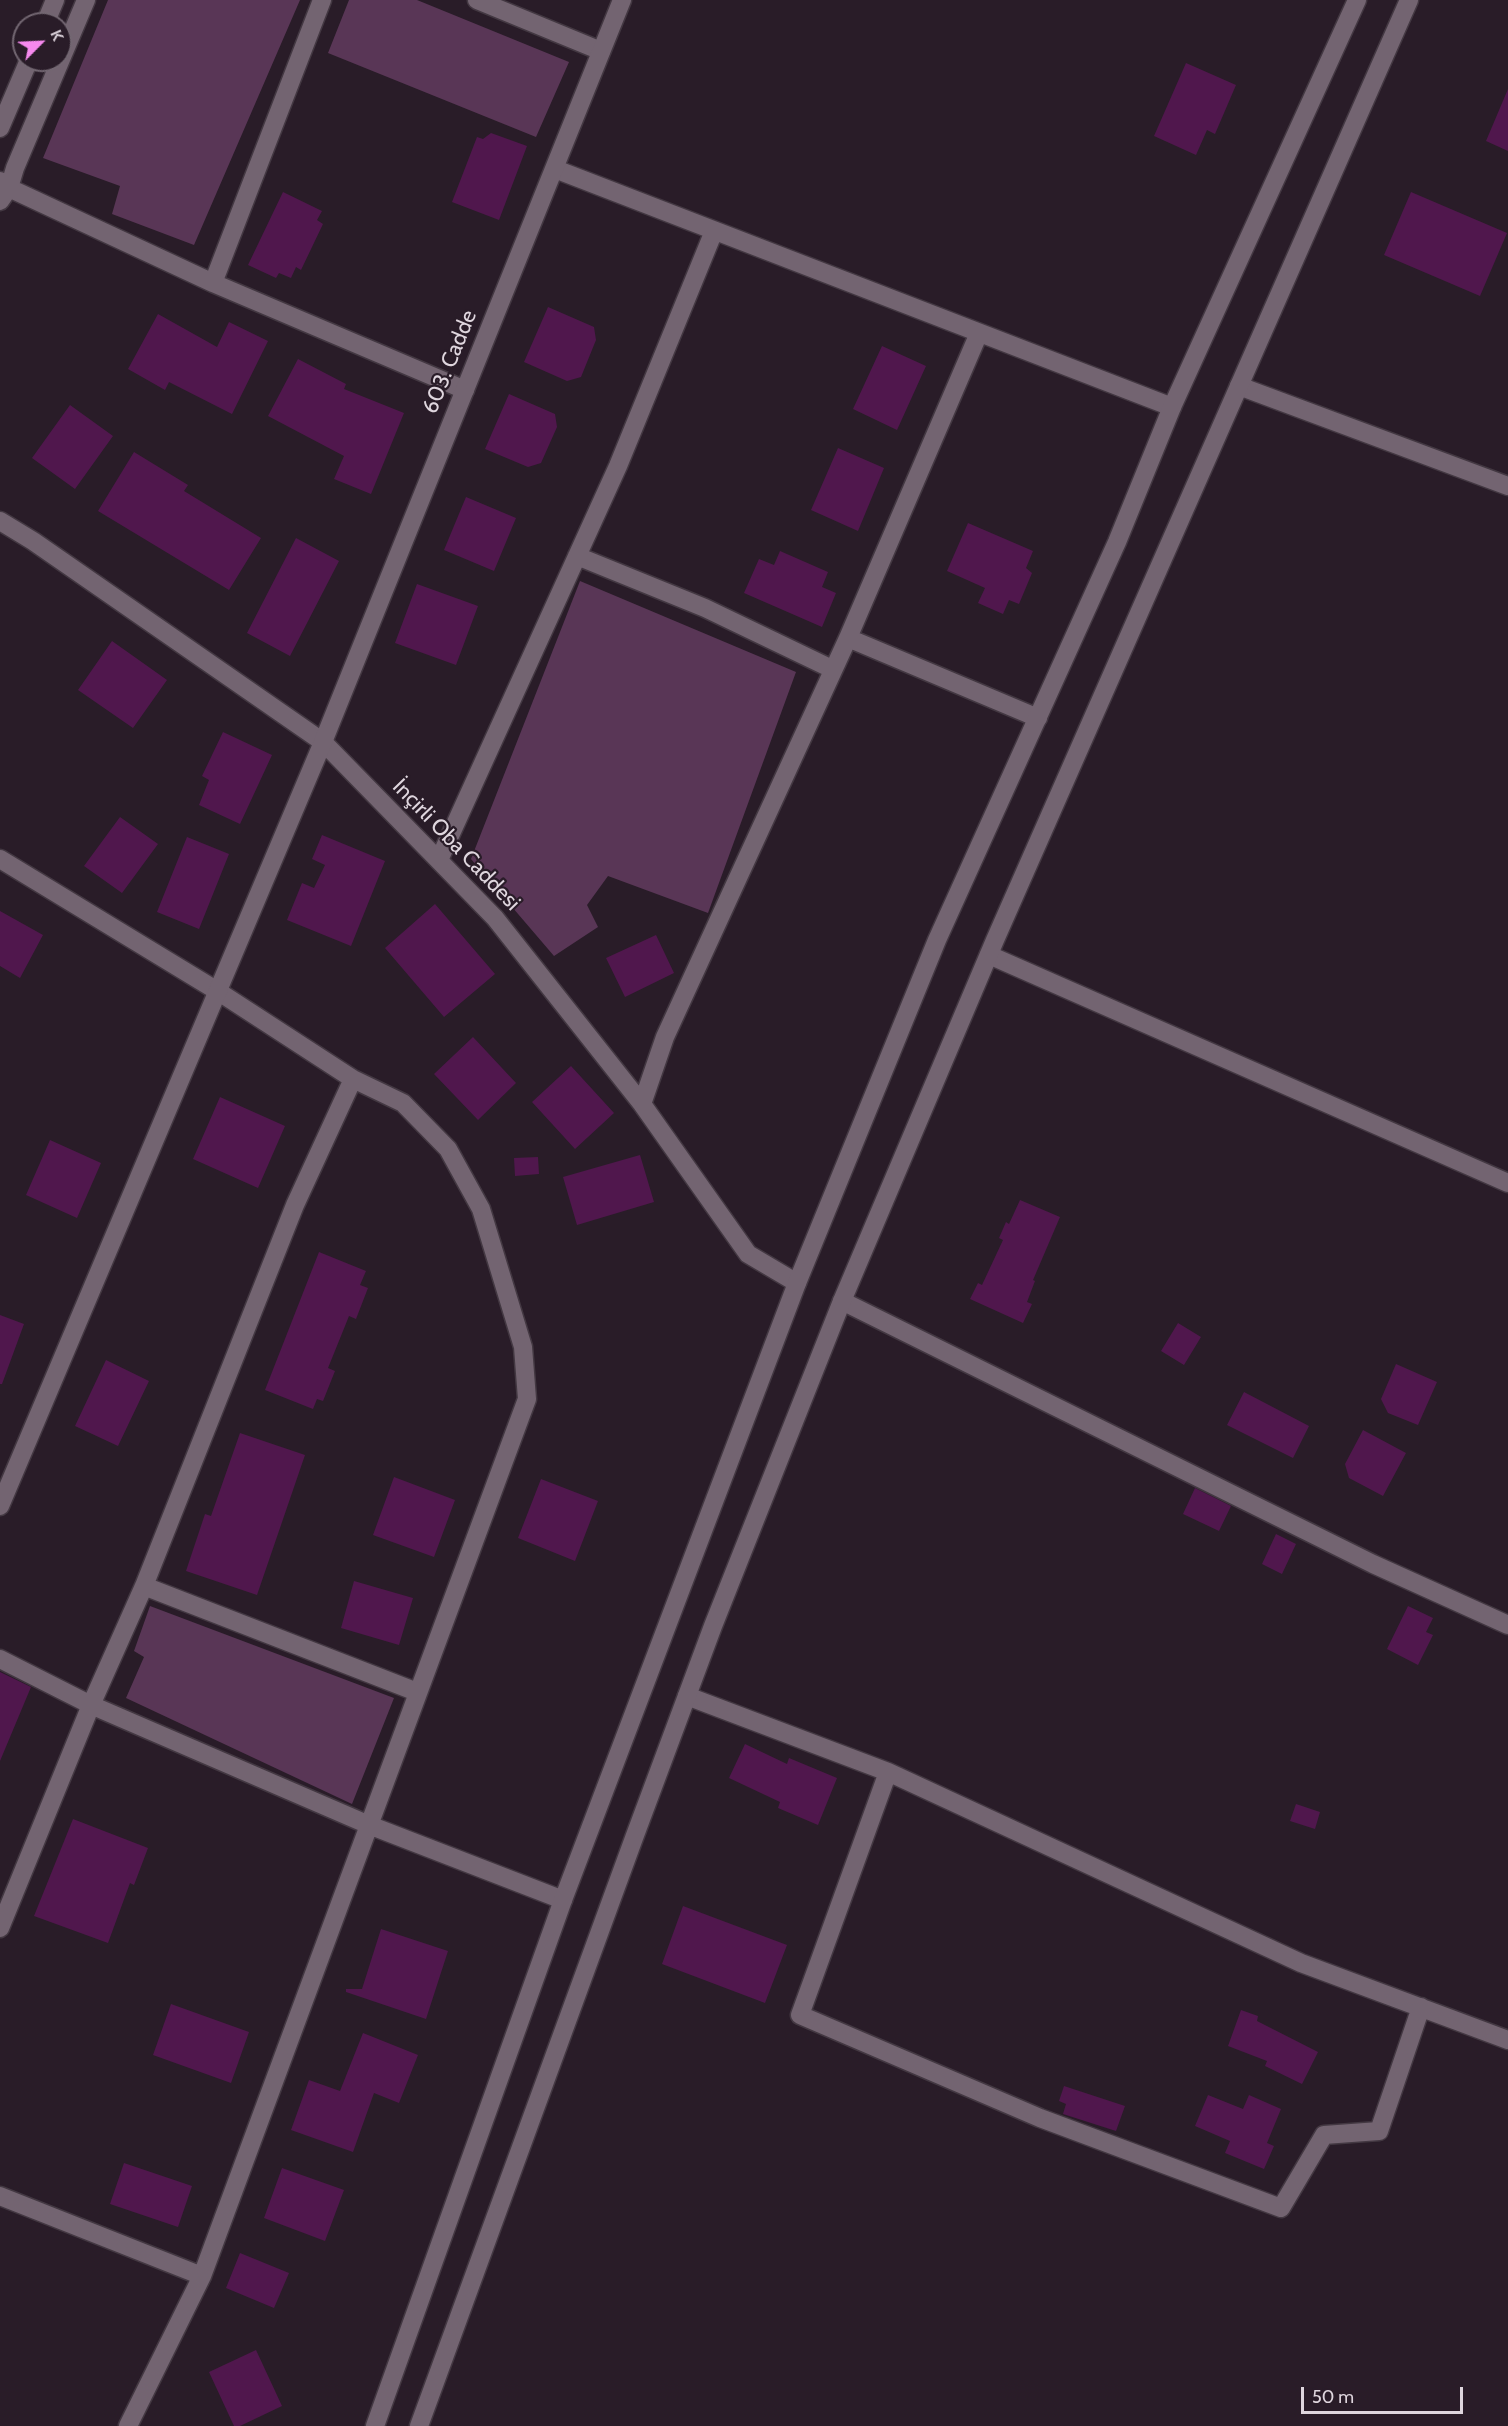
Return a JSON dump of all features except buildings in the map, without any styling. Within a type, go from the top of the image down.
[{"type":"street","points":[[86,0],[15,168],[3,190],[213,283],[465,390]]},
{"type":"street","points":[[213,283],[322,0]]},
{"type":"street","points":[[477,0],[601,51]]},
{"type":"street","name":"603. Cadde","points":[[0,1506],[323,742],[622,0]]},
{"type":"street","points":[[375,2426],[563,1900],[797,1283],[937,940],[1118,542],[1172,407],[1357,0]]},
{"type":"street","points":[[419,2426],[541,2088],[687,1696],[842,1301],[989,955],[1409,0]]},
{"type":"street","points":[[0,128],[24,72]]},
{"type":"street","points":[[555,170],[1172,407]]},
{"type":"street","points":[[439,860],[618,466],[714,231]]},
{"type":"street","points":[[642,1104],[664,1037],[848,638],[978,333]]},
{"type":"street","points":[[1239,386],[1508,486]]},
{"type":"street","name":"İnçirli Oba Caddesi","points":[[0,521],[33,541],[323,742],[495,918],[642,1104],[748,1254],[797,1283]]},
{"type":"street","points":[[577,556],[705,608],[832,669]]},
{"type":"street","points":[[848,638],[1038,718]]},
{"type":"street","points":[[0,859],[219,992],[352,1079],[403,1103],[448,1149],[481,1209],[523,1347],[527,1399],[202,2276],[128,2426]]},
{"type":"street","points":[[989,955],[1508,1183]]},
{"type":"street","points":[[0,1928],[91,1705],[144,1586],[295,1205],[352,1079]]},
{"type":"street","points":[[842,1301],[1372,1564],[1508,1625]]},
{"type":"street","points":[[144,1586],[417,1692]]},
{"type":"street","points":[[0,1659],[91,1705],[369,1825],[563,1900]]},
{"type":"street","points":[[687,1696],[888,1772],[1301,1963],[1508,2040]]},
{"type":"street","points":[[888,1772],[800,2015],[1040,2118],[1281,2208],[1324,2135],[1379,2131],[1421,2007]]},
{"type":"street","points":[[0,2196],[202,2276]]},
{"type":"shaded area","points":[[108,0],[300,0],[194,245],[112,214],[120,186],[43,158]]},
{"type":"shaded area","points":[[349,0],[417,0],[569,62],[536,137],[328,53]]},
{"type":"shaded area","points":[[580,581],[796,672],[708,913],[608,876],[587,905],[598,927],[554,956],[471,859]]},
{"type":"shaded area","points":[[150,1606],[394,1698],[352,1804],[126,1698],[144,1657],[134,1651]]}]
